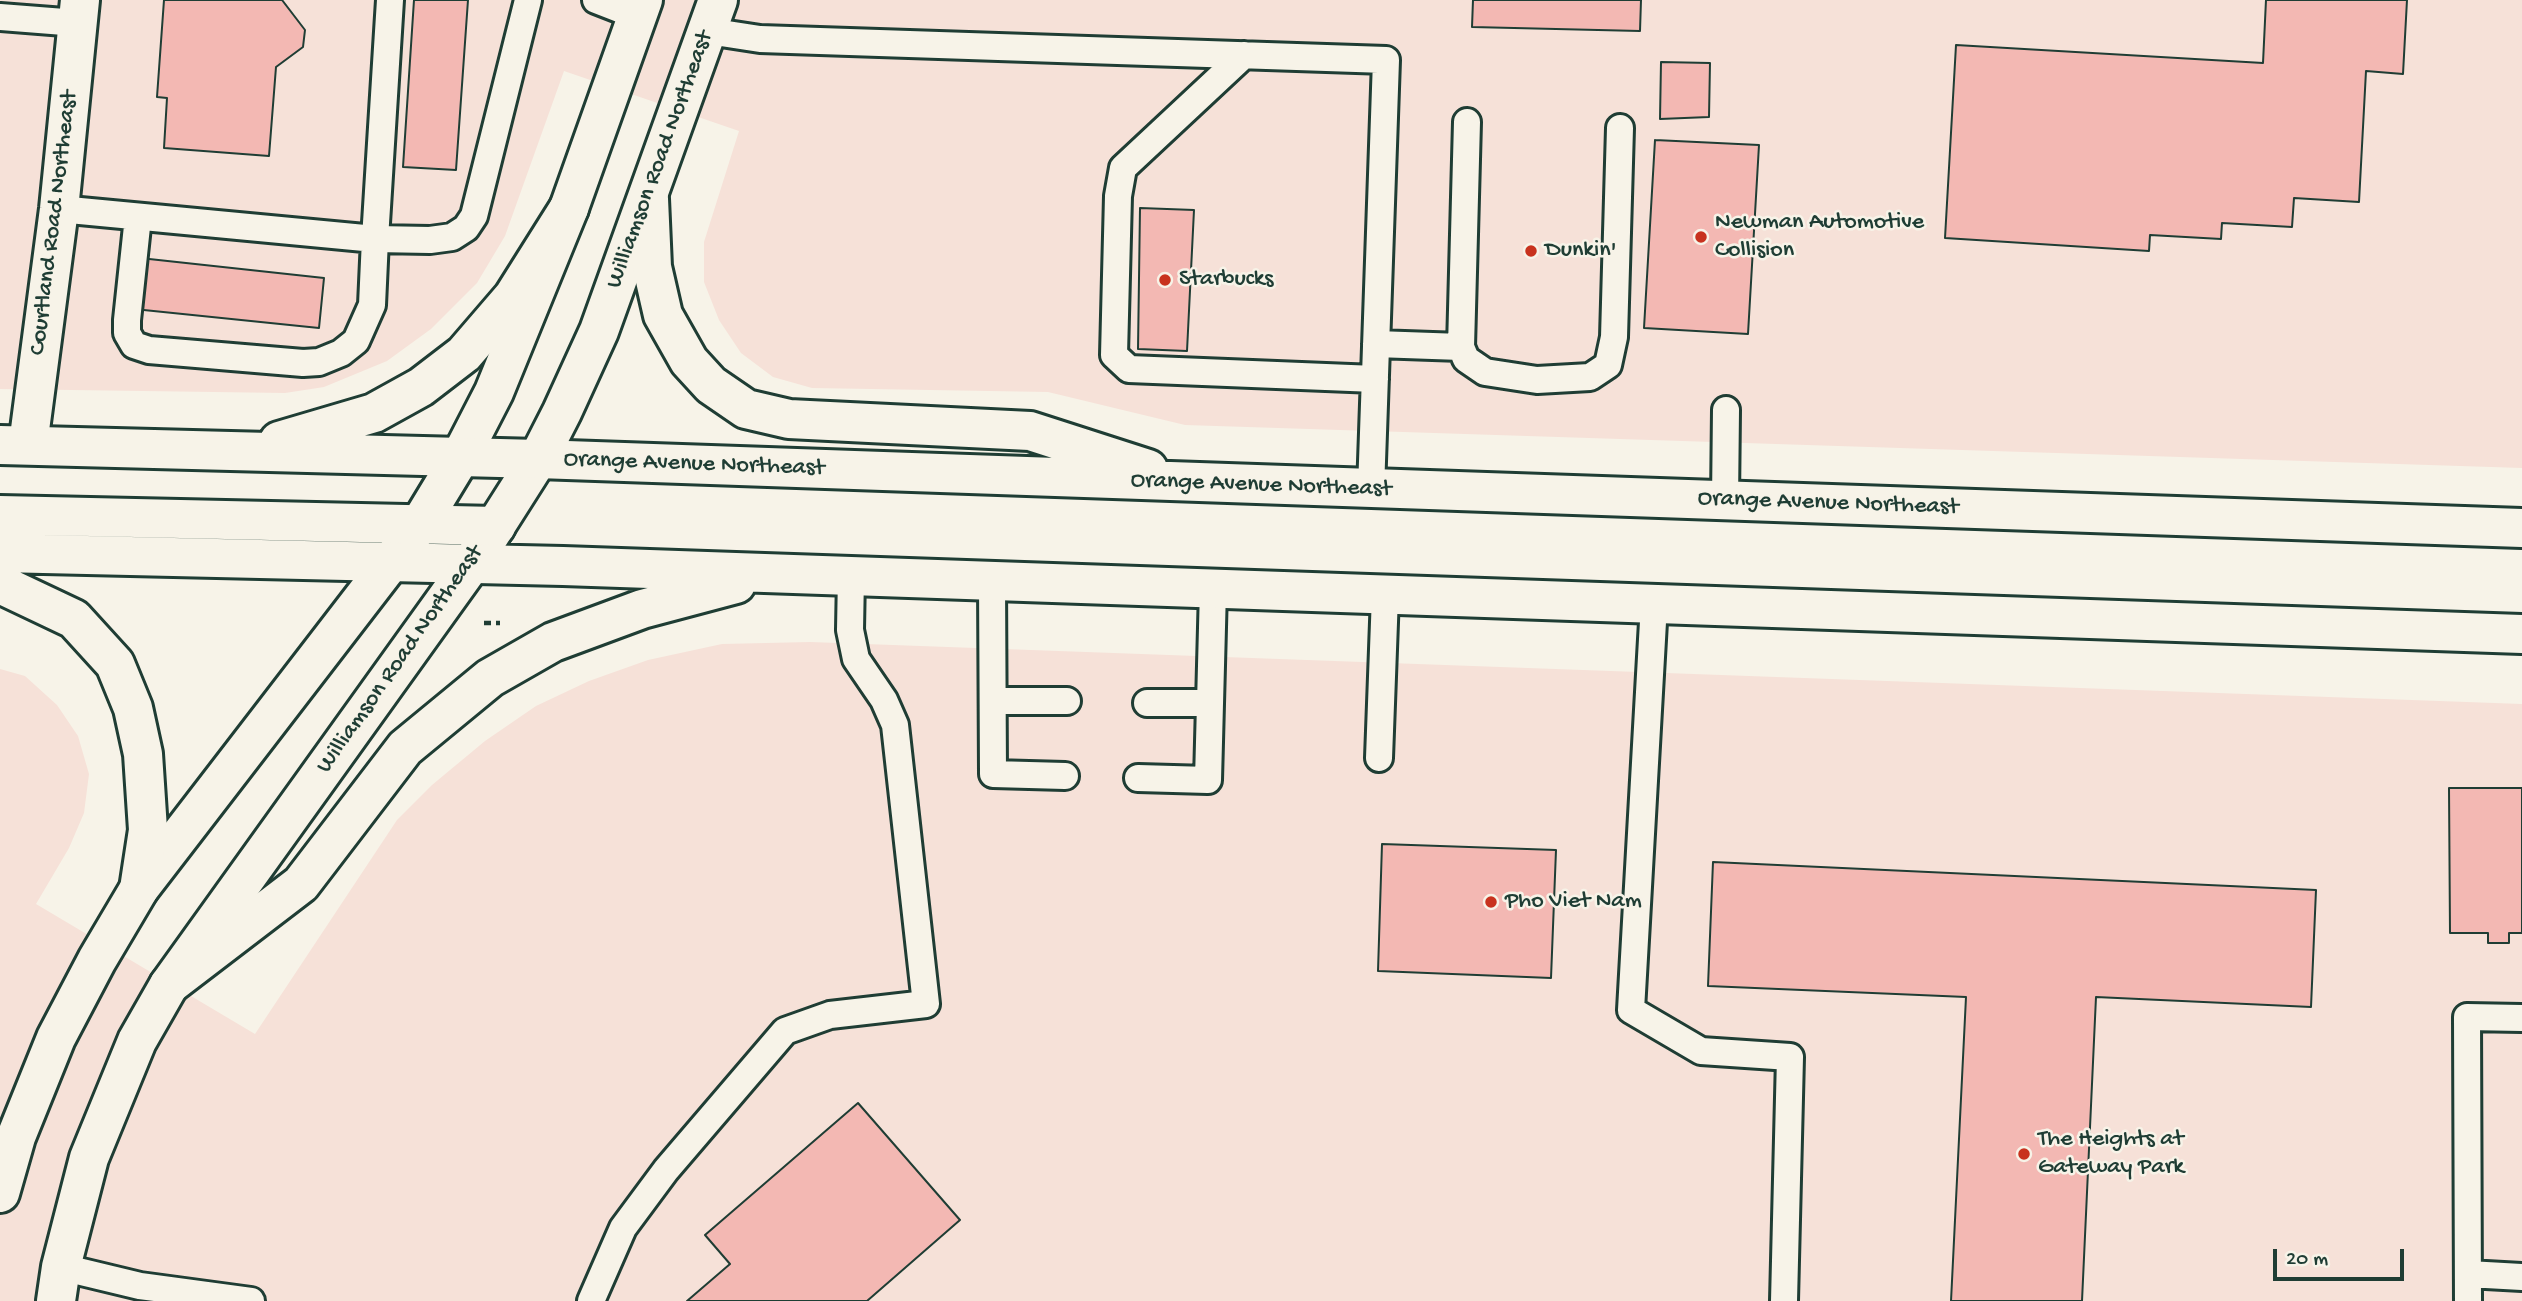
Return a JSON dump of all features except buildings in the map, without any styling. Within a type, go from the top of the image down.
[{"type":"main road","points":[[0,1194],[16,1137],[56,1038],[97,960],[139,889],[421,524],[460,458],[494,392],[569,208],[640,8]]},
{"type":"main road","name":"Courtland Road Northeast","points":[[14,445],[59,209],[78,12]]},
{"type":"main road","name":"Williamson Road Northeast","points":[[58,1284],[86,1170],[106,1112],[137,1041],[169,985],[472,563],[538,459],[599,331],[649,199],[713,15]]},
{"type":"main road","points":[[649,199],[652,267],[663,315],[689,361],[711,385],[746,409],[789,419],[1030,431],[1190,483]]},
{"type":"main road","points":[[240,451],[374,413],[421,387],[464,354],[513,297],[569,208]]},
{"type":"main road","name":"Orange Avenue Northeast","points":[[14,445],[538,459],[2522,528]]},
{"type":"main road","points":[[0,515],[496,526]]},
{"type":"main road","points":[[0,553],[472,563],[850,575],[2522,634]]},
{"type":"main road","points":[[169,985],[301,884],[405,748],[490,678],[553,642],[642,608],[779,573]]},
{"type":"main road","points":[[0,584],[74,619],[115,664],[133,708],[143,754],[148,830],[139,889]]},
{"type":"lane","points":[[138,217],[127,333],[134,345],[149,350],[303,363],[318,362],[341,353],[356,341],[372,305],[390,0]]},
{"type":"lane","points":[[59,209],[375,239],[430,240],[452,237],[466,228],[474,216],[528,0]]},
{"type":"lane","points":[[596,0],[640,8]]},
{"type":"lane","points":[[0,17],[78,12]]},
{"type":"lane","points":[[713,15],[760,39],[1386,60],[1371,490]]},
{"type":"lane","points":[[1244,55],[1123,169],[1118,196],[1114,355],[1129,369],[1375,379]]},
{"type":"lane","points":[[1467,122],[1461,347],[1466,359],[1485,372],[1537,380],[1590,377],[1608,365],[1614,337],[1620,128]]},
{"type":"lane","points":[[1376,344],[1461,347]]},
{"type":"lane","points":[[1725,501],[1726,410]]},
{"type":"lane","points":[[591,1301],[623,1228],[666,1170],[785,1031],[830,1015],[926,1004],[895,725],[884,700],[870,684],[856,659],[850,631],[850,575]]},
{"type":"lane","points":[[992,581],[993,774],[1065,776]]},
{"type":"lane","points":[[1138,778],[1208,780],[1213,589]]},
{"type":"lane","points":[[1379,758],[1385,595]]},
{"type":"lane","points":[[1654,604],[1631,1010],[1701,1051],[1790,1057],[1784,1301]]},
{"type":"lane","points":[[993,701],[1067,701]]},
{"type":"lane","points":[[1147,703],[1210,703]]},
{"type":"lane","points":[[2468,1301],[2467,1017],[2522,1018]]},
{"type":"lane","points":[[2468,1274],[2522,1277]]},
{"type":"lane","points":[[58,1284],[140,1286],[251,1301]]},
{"type":"shaded area","points":[[0,0],[2522,0],[2522,468],[1185,425],[1048,392],[812,388],[773,377],[741,353],[719,320],[704,282],[704,242],[739,131],[564,71],[505,236],[477,283],[431,329],[387,361],[324,387],[285,393],[0,389]]},
{"type":"shaded area","points":[[810,642],[2522,704],[2522,1301],[0,1301],[0,669],[25,676],[57,705],[78,736],[89,774],[84,813],[69,848],[36,904],[255,1034],[397,820],[432,785],[485,741],[536,706],[589,681],[648,660],[722,644]]},
{"type":"place","name":"Newman Automotive Collision","points":[[1701,237]]},
{"type":"place","name":"Dunkin'","points":[[1531,251]]},
{"type":"place","name":"Starbucks","points":[[1165,280]]},
{"type":"place","name":"Pho Viet Nam","points":[[1491,902]]},
{"type":"place","name":"The Heights at Gateway Park","points":[[2024,1154]]}]
